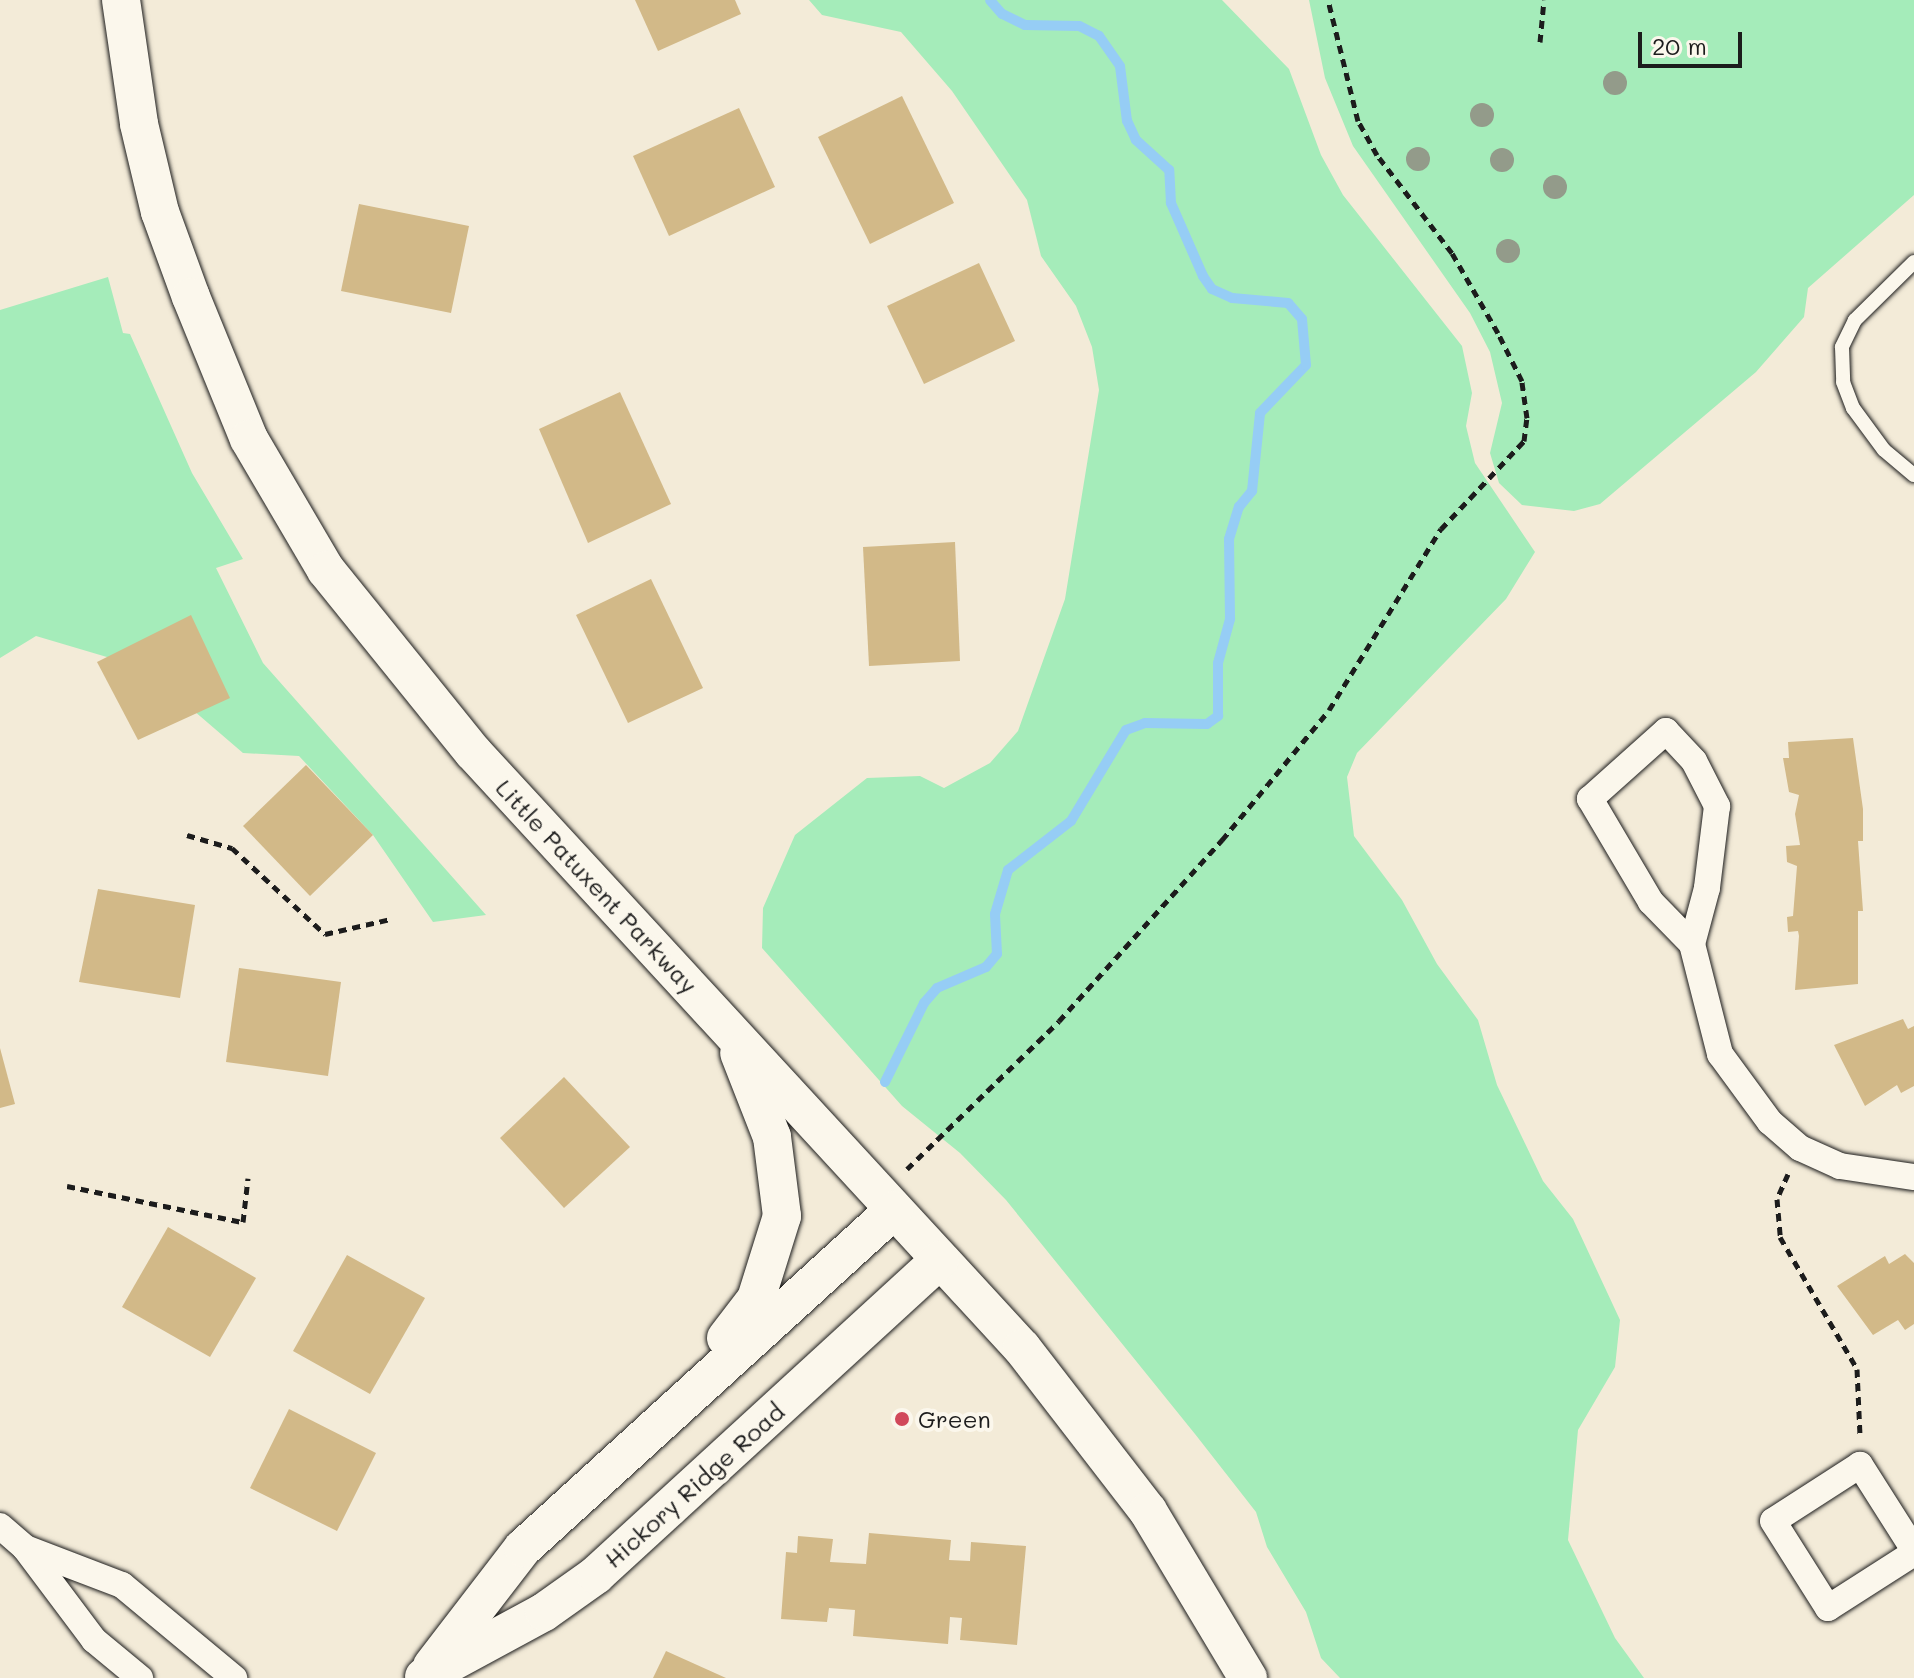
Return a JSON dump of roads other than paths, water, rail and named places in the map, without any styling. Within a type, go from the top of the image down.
[{"type":"street","name":"Little Patuxent Parkway","points":[[121,0],[139,124],[160,212],[215,366],[290,514],[349,602],[408,676],[1086,1424],[1148,1511],[1248,1678]]},
{"type":"street","points":[[1692,944],[1651,902],[1590,799],[1666,731],[1694,761],[1717,806],[1707,888],[1692,944],[1720,1054],[1770,1122],[1800,1148],[1854,1169],[1914,1177]]},
{"type":"street","points":[[674,1406],[756,1299],[782,1216],[772,1137],[730,1032]]},
{"type":"street","name":"Hickory Ridge Road","points":[[424,1677],[523,1548],[886,1202]]},
{"type":"street","name":"Hickory Ridge Road","points":[[424,1677],[544,1612],[596,1575],[940,1260]]},
{"type":"street","points":[[1860,1465],[1914,1552],[1828,1608],[1773,1521],[1860,1465]]},
{"type":"street","points":[[0,1526],[25,1548],[94,1640],[140,1678]]},
{"type":"street","points":[[25,1548],[122,1585],[234,1678]]},
{"type":"lane","points":[[1914,262],[1855,320],[1842,347],[1843,382],[1853,408],[1884,450],[1914,475]]},
{"type":"waterway","points":[[885,1082],[924,1003],[937,988],[986,967],[997,954],[995,914],[1008,870],[1071,821],[1126,730],[1145,723],[1207,724],[1218,716],[1218,663],[1230,619],[1229,539],[1239,507],[1252,491],[1260,413],[1306,365],[1302,319],[1288,303],[1232,298],[1212,289],[1203,276],[1171,203],[1169,170],[1136,140],[1127,121],[1120,66],[1099,36],[1079,26],[1025,25],[1002,14],[990,0]]},
{"type":"place","name":"Green","points":[[902,1419]]}]
